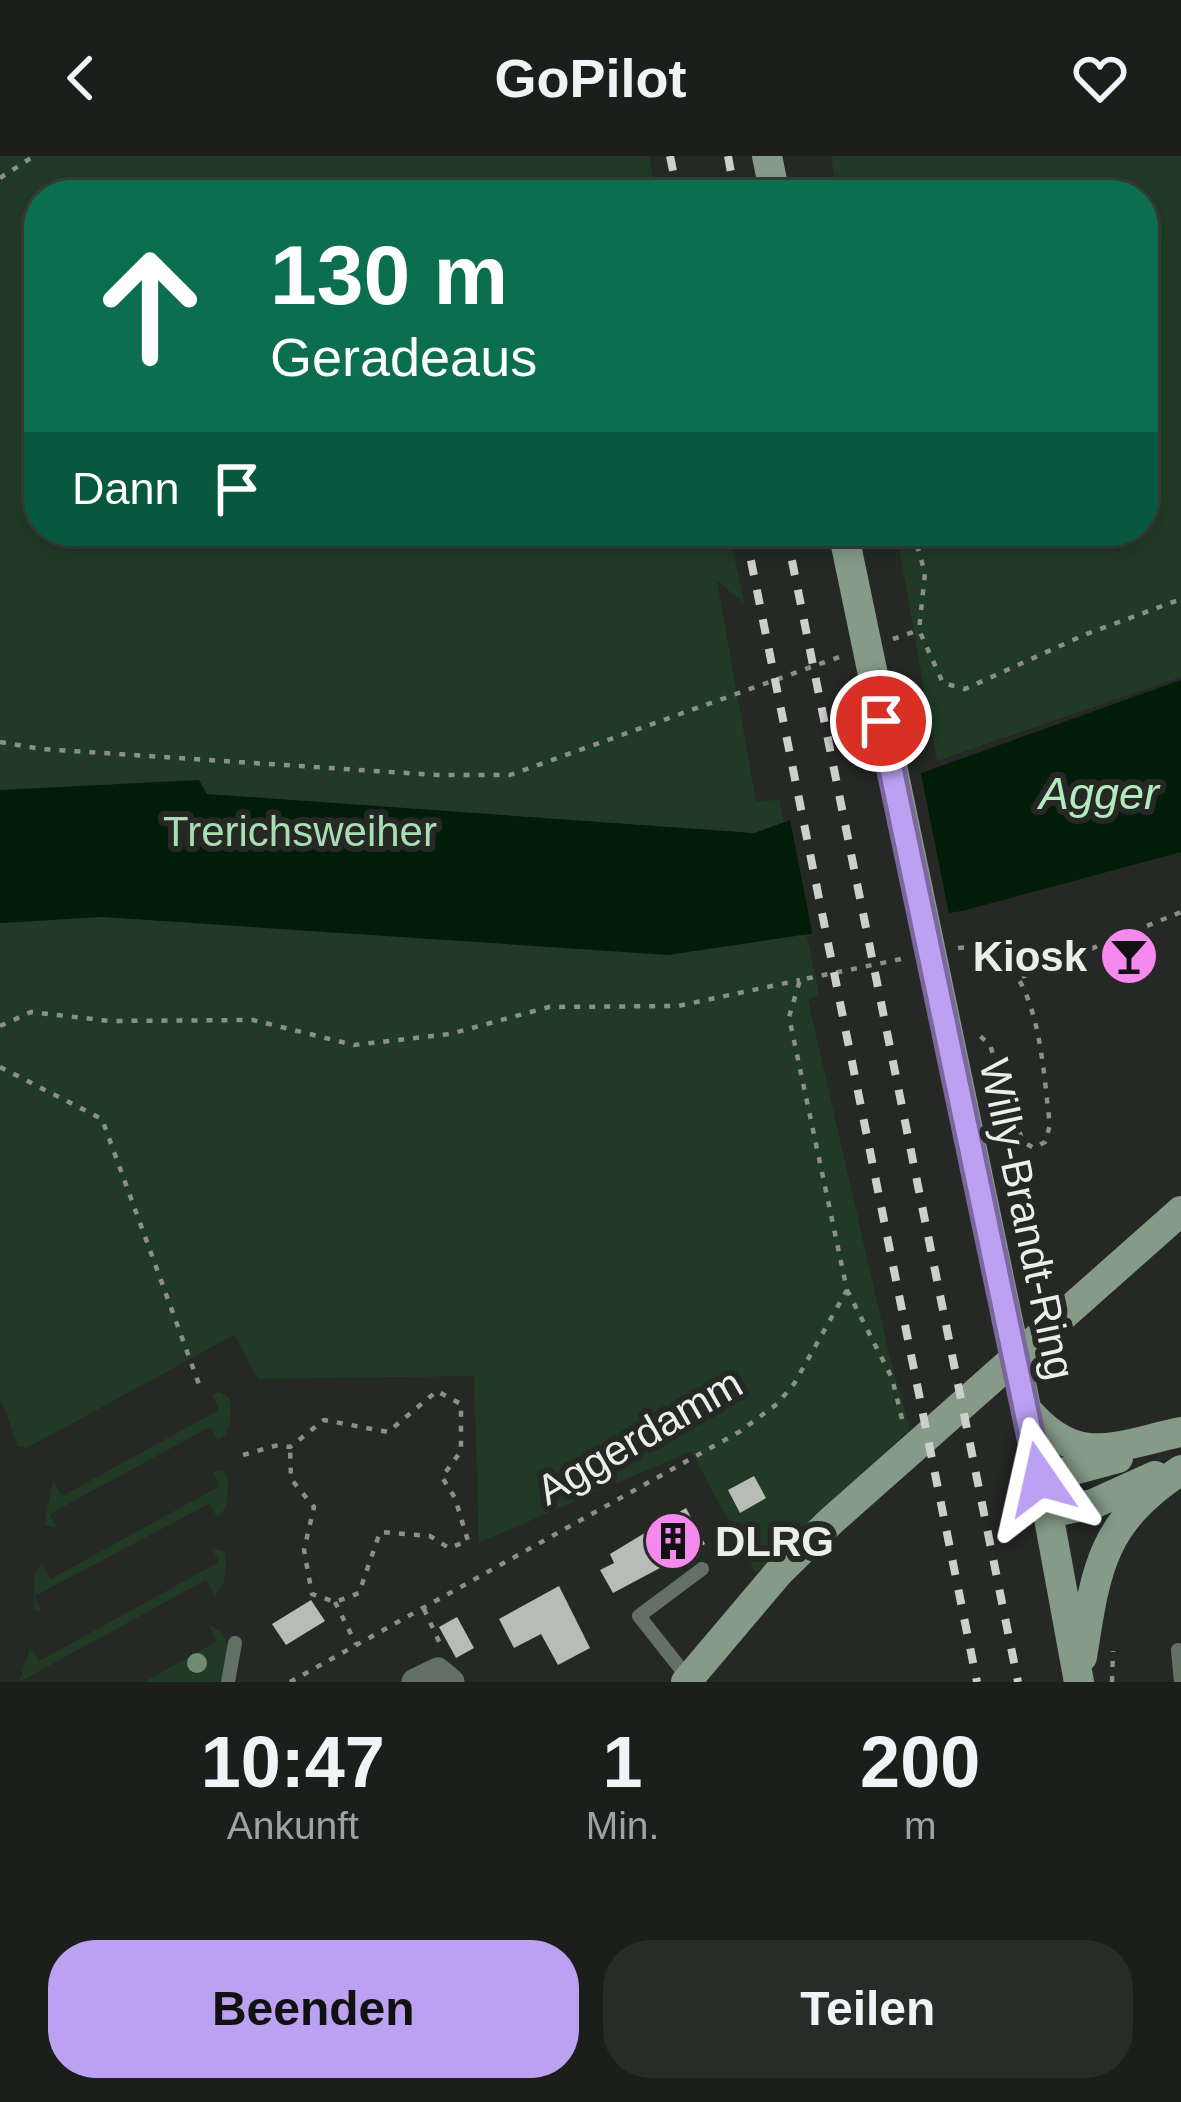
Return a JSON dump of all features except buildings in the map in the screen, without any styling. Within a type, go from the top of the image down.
[{"type":"street","name":"Willy-Brandt-Ring","points":[[846,546],[935,987],[1032,1423],[1079,1681]]},
{"type":"street","points":[[687,1680],[779,1572],[909,1450],[1181,1211]]},
{"type":"street","points":[[1032,1423],[1057,1441],[1093,1451],[1181,1435]]},
{"type":"street","points":[[1040,1479],[1181,1435]]},
{"type":"street","points":[[1048,1513],[1093,1504],[1181,1468]]},
{"type":"street","points":[[1079,1681],[1101,1554],[1134,1505],[1181,1468]]},
{"type":"lane","points":[[687,1680],[639,1616],[702,1569]]},
{"type":"lane","points":[[228,1682],[235,1642]]},
{"type":"lane","points":[[1178,1650],[1181,1682]]},
{"type":"path","points":[[0,178],[34,156]]},
{"type":"path","points":[[917,546],[925,573],[919,630],[943,683],[965,688],[1084,635],[1181,599]]},
{"type":"path","points":[[875,645],[919,630]]},
{"type":"path","points":[[0,742],[41,749],[412,774],[510,775],[853,652]]},
{"type":"path","points":[[1022,977],[1181,911]]},
{"type":"path","points":[[942,950],[971,946],[1022,977],[1030,998],[1051,1125],[1045,1142],[1034,1148],[1023,1142],[990,1045],[967,1024]]},
{"type":"path","points":[[0,1026],[31,1012],[110,1021],[254,1020],[354,1045],[450,1034],[549,1007],[678,1006],[922,954]]},
{"type":"path","points":[[800,980],[789,1017],[848,1290],[892,1378],[909,1450]]},
{"type":"path","points":[[0,1067],[102,1119],[200,1387]]},
{"type":"path","name":"Aggerdamm","points":[[290,1682],[739,1432],[777,1404],[794,1384],[848,1290]]},
{"type":"path","points":[[437,1391],[461,1404],[461,1450],[442,1477],[455,1498],[468,1541],[449,1548],[430,1536],[380,1532],[359,1593],[334,1602],[312,1594],[304,1550],[314,1507],[292,1479],[290,1448],[324,1420],[388,1432],[437,1391]]},
{"type":"path","points":[[243,1455],[278,1445],[290,1448]]},
{"type":"path","points":[[334,1602],[356,1644]]},
{"type":"path","points":[[424,1608],[442,1646],[434,1678]]},
{"type":"green space","name":"Trerichsweiher","points":[[0,156],[649,156],[654,180],[24,180],[24,546],[732,546],[744,603],[717,581],[756,801],[779,800],[819,995],[808,1000],[910,1429],[756,1573],[691,1451],[479,1543],[474,1376],[258,1379],[234,1335],[27,1448],[18,1446],[0,1397]]},
{"type":"green space","points":[[831,156],[1181,156],[1181,677],[937,761],[899,546],[1158,546],[1158,180],[835,180]]},
{"type":"green space","points":[[219,1392],[230,1398],[230,1422],[223,1437],[218,1440],[210,1427],[50,1514],[57,1528],[44,1525],[53,1481],[62,1496],[219,1410],[212,1395]]},
{"type":"green space","points":[[222,1470],[228,1476],[227,1498],[217,1517],[209,1504],[35,1596],[41,1611],[33,1610],[35,1572],[42,1564],[50,1579],[220,1486],[213,1471]]},
{"type":"green space","points":[[212,1548],[225,1552],[224,1581],[215,1595],[206,1580],[19,1682],[30,1648],[39,1661],[219,1562]]},
{"type":"green space","points":[[209,1625],[223,1635],[228,1649],[219,1682],[144,1682],[216,1642]]},
{"type":"water","name":"Agger","points":[[1181,680],[1181,852],[962,911],[668,955],[103,917],[0,923],[0,790],[199,780],[207,794],[754,833]]},
{"type":"pier","points":[[920,769],[950,919],[813,937],[789,814]]},
{"type":"railway","points":[[670,156],[675,180]]},
{"type":"railway","points":[[728,156],[732,180]]},
{"type":"railway","points":[[748,546],[977,1682]]},
{"type":"railway","points":[[789,546],[1018,1682]]},
{"type":"place","name":"Kiosk","points":[[1129,956]]},
{"type":"place","name":"DLRG","points":[[673,1541]]},
{"type":"route","points":[[881,721],[1040,1479]]}]
